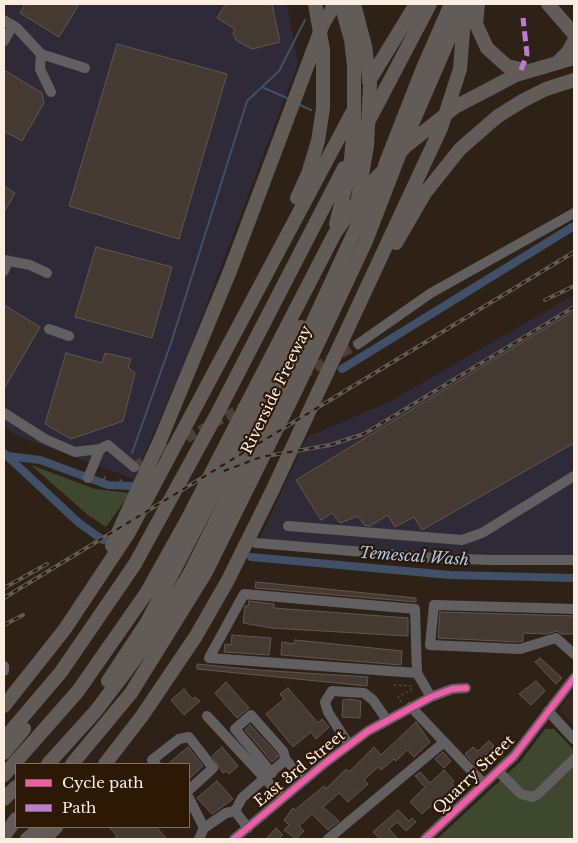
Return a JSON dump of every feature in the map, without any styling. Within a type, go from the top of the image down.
[{"type":"highway","points":[[228,346],[308,174],[318,141],[325,78],[323,50],[315,4]]},
{"type":"highway","points":[[92,589],[161,438],[230,271],[323,24],[335,4]]},
{"type":"highway","points":[[49,763],[95,712],[159,625],[325,257],[350,169],[354,126],[354,66],[350,40],[340,4]]},
{"type":"highway","points":[[4,770],[85,676],[169,555],[338,254],[353,217],[364,175],[370,112],[368,68],[354,4]]},
{"type":"highway","points":[[4,706],[36,667],[92,589],[128,534],[380,61],[416,4]]},
{"type":"highway","points":[[4,753],[40,707],[61,672],[135,564],[218,412],[430,4]]},
{"type":"highway","points":[[290,386],[379,179],[423,68],[451,4]]},
{"type":"highway","points":[[104,763],[122,742],[196,636],[244,549],[342,343],[425,158],[441,128],[460,69],[465,4]]},
{"type":"highway","name":"Riverside Freeway","points":[[73,763],[131,693],[159,625],[206,572],[290,386],[366,241],[403,145],[465,4]]},
{"type":"highway","points":[[478,4],[476,14],[478,33],[492,55],[507,66],[524,71],[549,68],[563,58],[574,41]]},
{"type":"highway","points":[[548,4],[574,34]]},
{"type":"highway","points":[[15,763],[81,693],[147,592],[186,522],[335,233],[361,196],[406,146],[455,107],[516,75],[574,58]]},
{"type":"highway","points":[[25,763],[110,659],[165,572],[343,235],[380,184],[414,149],[458,116],[503,91],[540,76],[574,67]]},
{"type":"highway","points":[[342,343],[425,193],[460,149],[498,116],[524,100],[546,89],[574,80]]},
{"type":"highway","points":[[39,763],[107,681],[159,625]]},
{"type":"highway","points":[[4,739],[61,672]]},
{"type":"highway","points":[[4,775],[15,763]]},
{"type":"highway","points":[[4,784],[15,773]]},
{"type":"highway","points":[[4,799],[15,788]]},
{"type":"highway","points":[[4,807],[15,797]]},
{"type":"highway","points":[[4,829],[15,819]]},
{"type":"highway","points":[[4,836],[15,820]]},
{"type":"highway","points":[[27,839],[40,828]]},
{"type":"highway","points":[[44,839],[55,828]]},
{"type":"street","points":[[4,41],[8,23]]},
{"type":"street","points":[[8,23],[41,54],[85,68]]},
{"type":"street","points":[[41,54],[40,69],[51,92]]},
{"type":"street","points":[[358,344],[431,294],[574,213]]},
{"type":"street","points":[[5,264],[30,265],[47,273]]},
{"type":"street","points":[[49,330],[69,336]]},
{"type":"street","points":[[4,413],[44,439],[75,452],[100,449],[108,445],[134,467]]},
{"type":"street","points":[[88,478],[100,449]]},
{"type":"street","points":[[288,526],[462,540],[482,533],[574,476]]},
{"type":"street","points":[[256,543],[491,560],[574,560]]},
{"type":"street","points":[[417,673],[346,666],[209,658],[244,594],[415,608],[417,673],[431,697]]},
{"type":"street","points":[[574,609],[434,605],[430,645],[520,649],[556,638],[574,654]]},
{"type":"street","points":[[4,666],[4,671]]},
{"type":"street","name":"Quarry Street","points":[[425,839],[514,756],[574,678]]},
{"type":"street","name":"East 3rd Street","points":[[234,839],[304,780],[349,745],[386,720],[431,697],[452,689],[466,688]]},
{"type":"street","points":[[349,745],[328,712],[325,702],[332,691],[364,693],[373,700],[386,720]]},
{"type":"street","points":[[411,707],[443,743],[484,784]]},
{"type":"street","points":[[548,711],[574,739]]},
{"type":"street","points":[[283,798],[235,729],[251,714],[283,750],[286,761],[304,780]]},
{"type":"street","points":[[207,716],[269,776]]},
{"type":"street","points":[[155,763],[152,760],[179,739],[189,737],[213,768],[190,789]]},
{"type":"street","points":[[328,839],[443,743]]},
{"type":"street","points":[[498,771],[521,794],[532,797],[537,795],[574,759]]},
{"type":"street","points":[[198,839],[204,828],[226,813],[235,811],[242,798],[286,761]]},
{"type":"street","points":[[190,800],[204,828]]},
{"type":"street","points":[[235,811],[248,828]]},
{"type":"path","points":[[394,685],[412,686],[412,689],[398,697],[401,702]]},
{"type":"shaded area","points":[[4,4],[287,5],[298,63],[188,354],[134,479],[15,435],[4,425]]},
{"type":"shaded area","points":[[574,295],[574,563],[487,565],[257,544],[307,437],[389,402]]},
{"type":"shaded area","points":[[574,689],[574,726],[560,710]]},
{"type":"green space","points":[[31,465],[95,489],[130,493],[106,527],[88,515]]},
{"type":"green space","points":[[545,729],[554,729],[574,750],[574,839],[437,839],[520,762]]},
{"type":"building","points":[[25,4],[79,4],[59,37],[20,13]]},
{"type":"building","points":[[272,4],[280,42],[252,49],[237,41],[233,34],[235,29],[217,18],[225,5]]},
{"type":"building","points":[[117,44],[227,74],[179,239],[69,206]]},
{"type":"building","points":[[4,70],[42,93],[44,103],[22,141],[4,131]]},
{"type":"building","points":[[4,186],[15,193],[4,212]]},
{"type":"building","points":[[96,247],[172,267],[152,338],[75,317]]},
{"type":"building","points":[[4,305],[40,327],[4,389]]},
{"type":"building","points":[[574,311],[574,443],[422,530],[414,517],[395,527],[388,515],[370,526],[364,525],[358,516],[340,523],[332,513],[321,520],[296,480]]},
{"type":"building","points":[[66,353],[102,363],[105,353],[131,359],[128,367],[135,373],[123,421],[71,439],[45,424]]},
{"type":"building","points":[[256,582],[416,598],[416,602],[255,588]]},
{"type":"building","points":[[249,601],[274,604],[274,608],[408,618],[408,636],[271,628],[243,623],[245,606],[248,606]]},
{"type":"building","points":[[440,612],[574,616],[574,634],[562,634],[557,631],[546,634],[523,633],[523,641],[519,642],[438,638]]},
{"type":"building","points":[[232,635],[271,638],[269,655],[224,652],[225,644],[231,645]]},
{"type":"building","points":[[295,640],[402,651],[401,665],[281,655],[282,642],[294,644]]},
{"type":"building","points":[[540,658],[562,678],[556,684],[535,662]]},
{"type":"building","points":[[197,664],[368,677],[367,686],[197,669]]},
{"type":"building","points":[[536,681],[545,691],[531,705],[519,694]]},
{"type":"building","points":[[226,682],[249,708],[237,718],[215,693]]},
{"type":"building","points":[[288,688],[318,723],[322,719],[329,727],[316,739],[311,732],[293,747],[266,714],[284,699],[280,694]]},
{"type":"building","points":[[184,689],[192,699],[195,697],[200,701],[184,715],[171,700]]},
{"type":"building","points":[[343,700],[361,701],[360,718],[342,717]]},
{"type":"building","points":[[416,722],[430,742],[414,757],[407,750],[396,761],[394,759],[381,770],[378,767],[364,780],[368,784],[348,802],[339,793],[323,807],[339,821],[328,830],[312,814],[299,826],[304,831],[296,839],[284,830],[289,825],[284,820],[293,808],[295,810],[324,786],[326,789],[346,769],[349,772],[374,747],[381,755]]},
{"type":"building","points":[[250,725],[277,754],[278,757],[272,762],[245,730]]},
{"type":"building","points":[[489,741],[494,746],[492,748],[494,751],[490,755],[488,753],[475,765],[465,754],[473,747],[478,751]]},
{"type":"building","points":[[188,747],[203,766],[190,778],[190,763],[169,763]]},
{"type":"building","points":[[222,747],[238,766],[229,774],[226,771],[223,773],[212,756]]},
{"type":"building","points":[[443,752],[451,761],[444,768],[435,759]]},
{"type":"building","points":[[444,770],[454,781],[452,784],[455,788],[436,806],[434,803],[422,814],[410,802],[425,787],[415,776],[420,772],[430,783]]},
{"type":"building","points":[[217,781],[233,799],[212,814],[197,798]]},
{"type":"building","points":[[398,810],[409,821],[412,818],[416,822],[406,831],[397,822],[389,829],[398,839],[380,839],[373,832]]},
{"type":"building","points":[[110,828],[157,828],[167,839],[113,839],[117,836]]},
{"type":"building","points":[[276,828],[283,835],[278,839],[266,839]]},
{"type":"waterway","points":[[132,453],[171,343],[247,101],[279,71],[305,20]]},
{"type":"waterway","points":[[264,88],[289,99]]},
{"type":"waterway","points":[[298,104],[311,110]]},
{"type":"waterway","points":[[342,369],[574,226]]},
{"type":"waterway","name":"Temescal Wash","points":[[4,453],[79,523],[103,540]]},
{"type":"waterway","points":[[8,456],[40,460],[108,485],[132,486]]},
{"type":"waterway","points":[[102,483],[105,477]]},
{"type":"waterway","points":[[119,486],[121,480]]},
{"type":"waterway","name":"Temescal Wash","points":[[251,557],[450,575],[574,578]]},
{"type":"tunnel","points":[[302,375],[358,344]]},
{"type":"tunnel","points":[[134,467],[245,406]]},
{"type":"railway","points":[[4,598],[574,252]]},
{"type":"railway","points":[[545,300],[574,286]]},
{"type":"railway","points":[[224,471],[261,457],[330,445],[364,434],[574,307]]},
{"type":"railway","points":[[4,588],[47,564]]},
{"type":"railway","points":[[4,625],[23,615]]},
{"type":"marked path","points":[[521,70],[527,54],[523,18]]},
{"type":"cycle path","points":[[425,839],[514,756],[574,678]]},
{"type":"cycle path","points":[[234,839],[325,763],[368,731],[431,697],[452,689],[466,688]]}]
